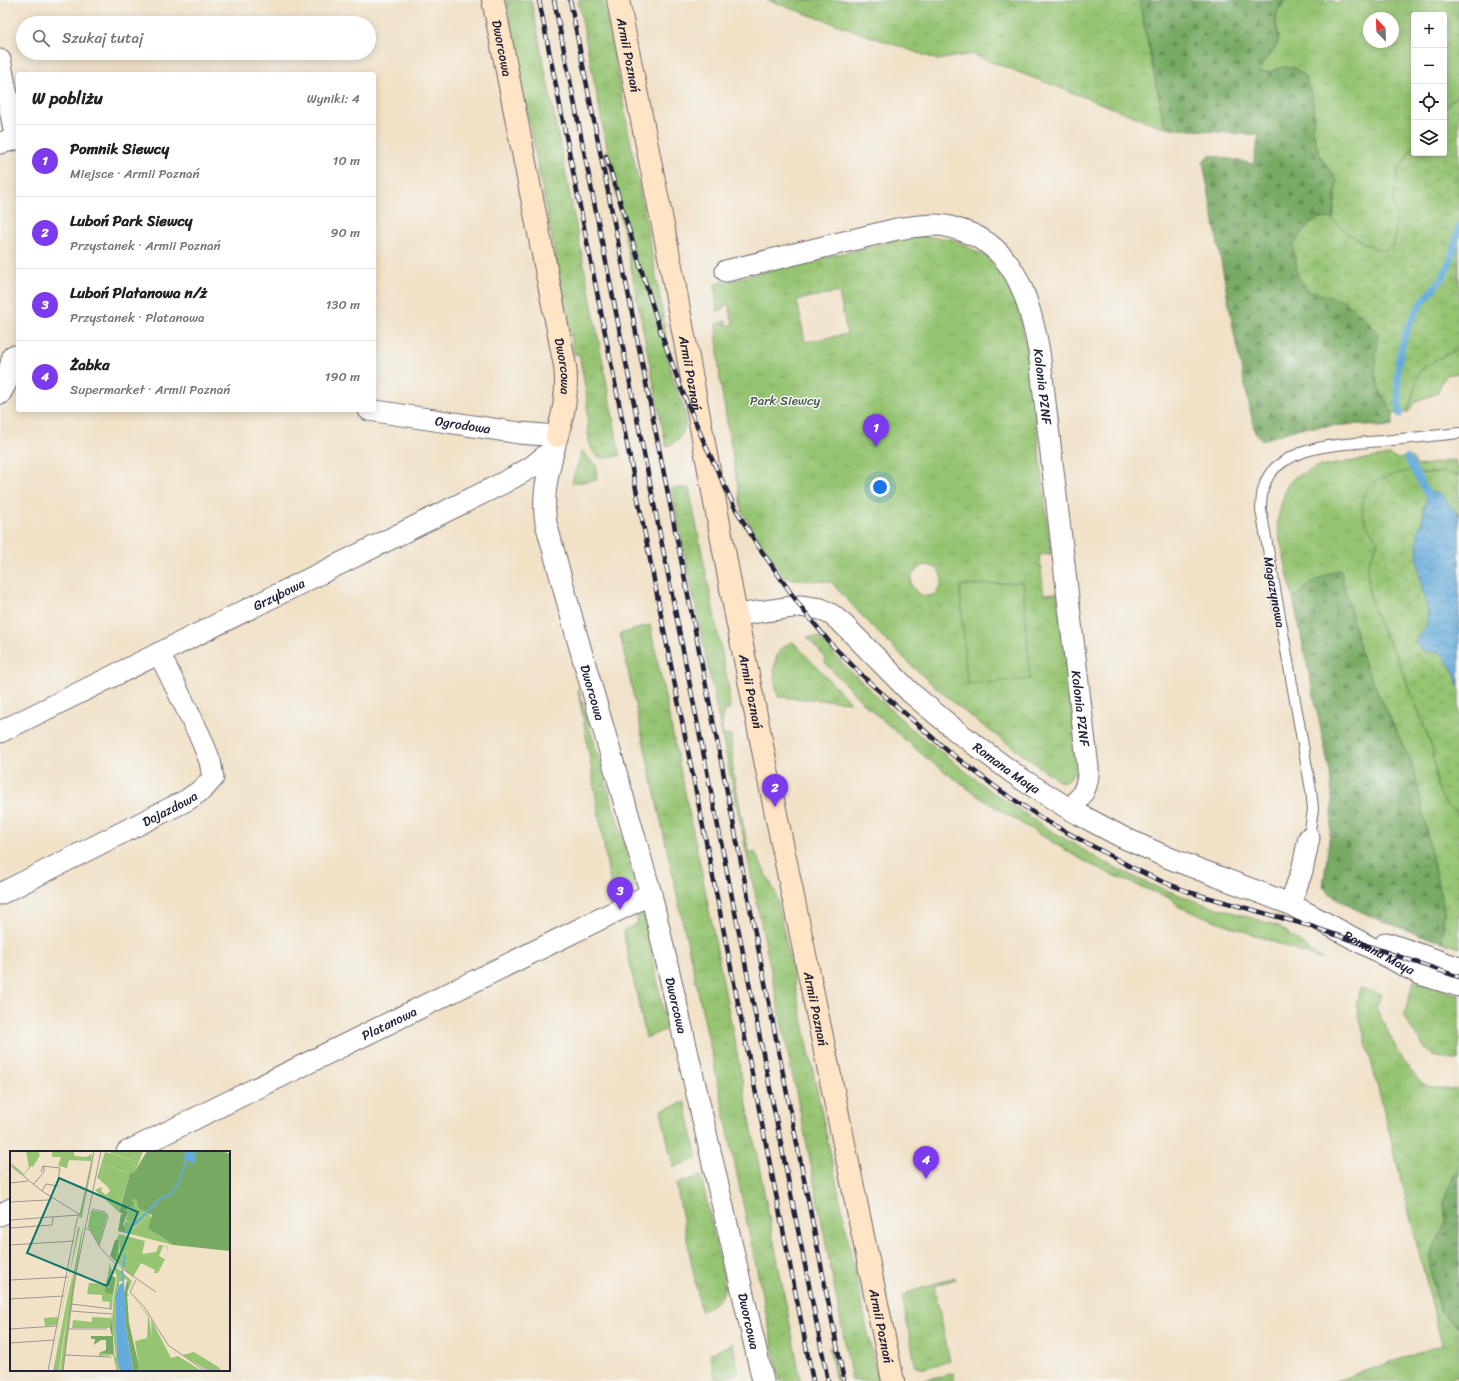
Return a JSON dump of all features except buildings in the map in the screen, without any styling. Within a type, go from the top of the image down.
[{"type":"main road","name":"Dworcowa","points":[[493,0],[565,366],[566,404],[556,443]]},
{"type":"main road","name":"Armii Poznań","points":[[618,0],[670,261],[736,615],[893,1381]]},
{"type":"street","points":[[0,60],[11,143]]},
{"type":"street","name":"Kolonia PZNF","points":[[726,271],[897,229],[919,225],[938,225],[956,228],[974,235],[989,244],[1002,256],[1015,273],[1031,310],[1039,351],[1088,768],[1088,782],[1086,788],[1071,810]]},
{"type":"street","points":[[0,394],[6,382],[10,355]]},
{"type":"street","name":"Ogrodowa","points":[[376,411],[519,433],[556,443]]},
{"type":"street","name":"Grzybowa","points":[[0,732],[503,483],[530,468],[556,443]]},
{"type":"street","name":"Dworcowa","points":[[556,443],[544,496],[546,523],[577,637],[651,894],[763,1381]]},
{"type":"street","name":"Romana Maya","points":[[736,615],[800,606],[821,609],[832,615],[911,693],[959,733],[1020,778],[1071,810],[1122,837],[1208,874],[1297,907],[1400,949],[1459,968]]},
{"type":"street","name":"Dojazdowa","points":[[0,894],[187,800],[203,789],[213,778],[210,762],[200,736],[159,653]]},
{"type":"street","name":"Magazynowa","points":[[1297,907],[1302,872],[1310,838]]},
{"type":"street","name":"Platanowa","points":[[129,1151],[651,894]]},
{"type":"street","name":"Romana Maya","points":[[1297,907],[1420,974],[1459,986]]},
{"type":"street","points":[[0,1215],[10,1210]]},
{"type":"lane","name":"Magazynowa","points":[[1310,838],[1313,808],[1311,790],[1260,510],[1261,493],[1266,481],[1274,469],[1286,460],[1302,453],[1333,446],[1459,433]]},
{"type":"green space","points":[[506,0],[531,0],[597,331],[620,456],[607,458],[598,457],[592,450],[590,444],[587,400],[579,354],[574,354]]},
{"type":"green space","points":[[578,0],[603,0],[660,298],[670,367],[684,410],[685,425],[683,432],[676,441],[666,446]]},
{"type":"green space","points":[[767,0],[1139,0],[1165,128],[971,54],[938,60]]},
{"type":"green space","points":[[1139,0],[1286,0],[1277,12],[1276,23],[1279,38],[1274,50],[1264,61],[1260,72],[1269,72],[1283,67],[1295,68],[1305,77],[1311,93],[1314,108],[1313,132],[1320,156],[1337,181],[1333,219],[1319,218],[1310,223],[1293,245],[1298,276],[1329,296],[1344,301],[1357,310],[1367,319],[1378,334],[1375,373],[1379,388],[1393,414],[1393,425],[1381,427],[1358,424],[1300,428],[1263,440],[1255,433],[1236,343],[1203,162],[1211,155],[1253,164],[1259,135],[1165,128]]},
{"type":"green space","points":[[1286,0],[1330,0],[1338,3],[1344,0],[1459,0],[1459,94],[1447,105],[1447,12],[1411,12],[1411,150],[1398,172],[1393,197],[1396,216],[1394,245],[1386,252],[1371,247],[1350,235],[1333,219],[1337,181],[1320,156],[1313,132],[1313,122],[1305,77],[1295,68],[1283,67],[1269,72],[1260,73],[1264,61],[1274,50],[1279,38],[1276,23],[1277,12]]},
{"type":"green space","points":[[1459,94],[1459,349],[1439,358],[1419,372],[1408,412],[1393,414],[1379,388],[1375,373],[1378,334],[1367,319],[1344,301],[1307,290],[1298,276],[1293,245],[1310,223],[1319,218],[1333,219],[1350,235],[1379,249],[1386,251],[1394,245],[1396,216],[1393,197],[1398,172],[1411,150],[1411,156],[1447,156],[1447,105]]},
{"type":"green space","name":"Park Siewcy","points":[[913,236],[952,239],[987,257],[1006,280],[1019,310],[1029,361],[1051,554],[1039,555],[1044,594],[1057,593],[1080,774],[1072,773],[1070,778],[1065,782],[1059,781],[978,722],[939,690],[901,655],[831,582],[784,578],[742,512],[720,380],[716,324],[726,321],[727,326],[733,324],[729,305],[723,306],[723,310],[717,311],[715,284]],"holes":[[[839,292],[847,334],[805,342],[797,300]],[[924,565],[934,567],[940,572],[942,579],[940,586],[931,596],[924,596],[916,591],[911,584],[914,573],[917,569]]]},
{"type":"green space","points":[[1459,349],[1459,373],[1445,375],[1437,394],[1418,400],[1408,412],[1419,372],[1439,358]]},
{"type":"green space","points":[[582,451],[596,465],[597,480],[572,483],[574,475]]},
{"type":"green space","points":[[1390,455],[1396,459],[1412,457],[1417,466],[1455,460],[1456,467],[1459,467],[1459,476],[1444,472],[1420,474],[1373,533],[1378,542],[1367,567],[1369,591],[1375,614],[1383,633],[1397,657],[1432,747],[1437,787],[1459,814],[1459,948],[1442,942],[1444,911],[1419,791],[1411,762],[1363,661],[1340,570],[1330,573],[1293,598],[1277,522],[1285,490],[1296,476],[1318,467]]},
{"type":"green space","points":[[1418,469],[1421,474],[1444,472],[1459,476],[1459,515],[1439,494],[1431,492],[1423,507],[1423,519],[1419,528],[1418,541],[1420,579],[1428,610],[1428,622],[1423,632],[1417,637],[1426,652],[1439,652],[1446,659],[1454,672],[1459,687],[1459,814],[1445,804],[1437,787],[1432,747],[1397,657],[1375,614],[1369,591],[1367,567],[1378,542],[1365,521],[1362,507],[1363,496],[1368,488],[1384,477]]},
{"type":"green space","points":[[671,488],[689,488],[729,689],[729,710],[723,712],[722,731],[724,736],[731,735],[733,772],[749,854],[755,852],[776,894],[878,1381],[852,1381],[809,1155]]},
{"type":"green space","points":[[1340,569],[1363,661],[1411,762],[1419,791],[1444,911],[1442,942],[1361,912],[1332,896],[1323,887],[1332,818],[1330,773],[1293,598],[1316,580]]},
{"type":"green space","points":[[1023,582],[1030,679],[967,684],[960,586]]},
{"type":"green space","points":[[650,625],[702,874],[801,1381],[780,1381],[718,1083],[620,634]]},
{"type":"green space","points":[[807,637],[819,637],[841,662],[908,726],[988,789],[1042,825],[1102,861],[1147,883],[1201,903],[1279,926],[1322,960],[1179,907],[1172,899],[1107,873],[1075,856],[985,801],[926,758],[863,703],[829,667],[824,661],[825,657]]},
{"type":"green space","points":[[793,642],[850,702],[778,697],[774,673],[776,658],[785,646]]},
{"type":"green space","points":[[578,688],[637,887],[613,897],[612,894]]},
{"type":"green space","points":[[643,911],[667,1029],[646,1038],[623,931],[638,923],[635,915]]},
{"type":"green space","points":[[1414,981],[1459,995],[1459,1061],[1436,1056],[1425,1049],[1405,1019],[1404,1015]]},
{"type":"green space","points":[[1361,988],[1381,994],[1376,1009],[1405,1063],[1420,1081],[1435,1088],[1459,1089],[1459,1169],[1455,1174],[1444,1201],[1446,1223],[1433,1249],[1430,1263],[1431,1276],[1440,1311],[1459,1329],[1459,1377],[1456,1376],[1444,1381],[1335,1381],[1442,1345],[1356,1004]]},
{"type":"green space","points":[[685,1102],[697,1159],[673,1167],[661,1110]]},
{"type":"green space","points":[[1459,1169],[1459,1329],[1440,1311],[1431,1276],[1430,1263],[1433,1249],[1446,1223],[1444,1201],[1455,1174]]},
{"type":"green space","points":[[701,1176],[725,1285],[720,1298],[701,1311],[676,1184]]},
{"type":"green space","points":[[955,1277],[956,1279],[934,1286],[950,1361],[925,1368],[919,1368],[915,1364],[902,1297],[907,1293]]},
{"type":"green space","points":[[733,1344],[739,1373],[716,1381],[710,1353]]},
{"type":"green space","points":[[831,1347],[838,1381],[836,1381],[829,1348]]},
{"type":"green space","points":[[953,1373],[955,1381],[923,1381],[925,1380]]},
{"type":"water","points":[[1431,492],[1440,494],[1459,515],[1459,687],[1452,668],[1446,659],[1439,652],[1422,650],[1415,642],[1426,627],[1428,621],[1427,605],[1420,579],[1418,541],[1425,501]]},
{"type":"waterway","points":[[1400,414],[1398,400],[1398,373],[1401,348],[1410,323],[1417,310],[1440,281],[1449,264],[1459,227]]},
{"type":"waterway","points":[[1407,458],[1428,495]]},
{"type":"railway","points":[[539,0],[813,1381]]},
{"type":"railway","points":[[554,0],[828,1381]]},
{"type":"railway","points":[[570,0],[844,1381]]},
{"type":"railway","points":[[606,156],[662,336],[681,388],[734,506],[756,543],[800,606],[831,644],[869,682],[949,752],[1001,791],[1046,821],[1133,868],[1192,893],[1307,925],[1459,977]]},
{"type":"place","name":"Pomnik Siewcy","points":[[876,447]]},
{"type":"place","name":"Luboń Park Siewcy","points":[[775,807]]},
{"type":"place","name":"Luboń Platanowa n/ż","points":[[620,910]]},
{"type":"place","name":"Żabka","points":[[926,1179]]}]
